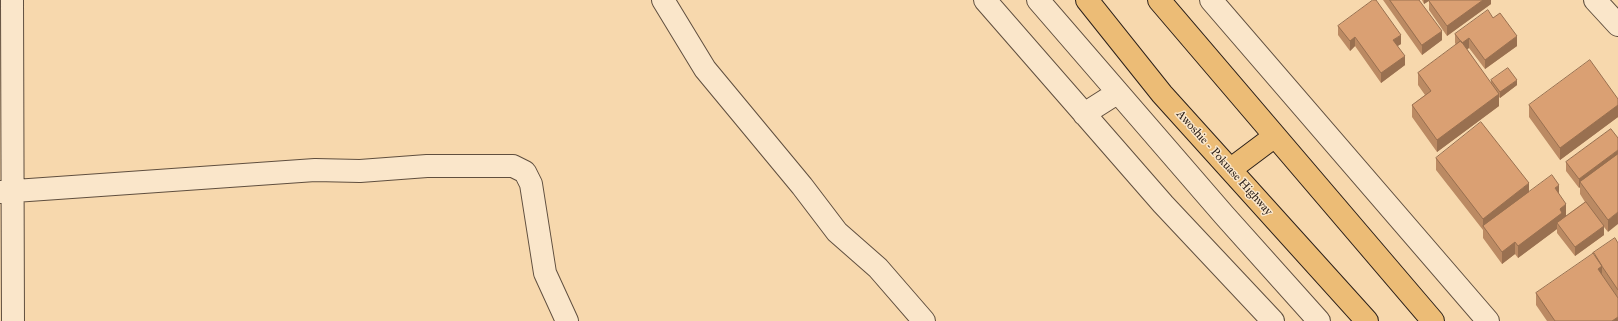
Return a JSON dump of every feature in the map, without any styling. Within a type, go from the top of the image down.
[{"type":"main road","name":"Awoshie - Pokuase Highway","points":[[1087,0],[1162,94],[1367,321]]},
{"type":"main road","points":[[1159,0],[1433,321]]},
{"type":"main road","points":[[1231,169],[1275,136]]},
{"type":"street","points":[[12,0],[6,192],[13,321]]},
{"type":"street","points":[[663,0],[706,69],[802,186],[837,232],[878,268],[924,321]]},
{"type":"street","points":[[985,0],[1163,204],[1274,321],[1299,299]]},
{"type":"street","points":[[1038,0],[1117,93],[1319,321]]},
{"type":"street","points":[[1211,0],[1488,321]]},
{"type":"street","points":[[1595,0],[1618,25]]},
{"type":"street","points":[[1084,114],[1117,93]]},
{"type":"street","points":[[6,192],[315,170],[360,171],[427,166],[513,166],[525,172],[531,184],[545,273],[567,321]]},
{"type":"building","points":[[1373,0],[1376,0],[1401,35],[1393,40],[1405,56],[1381,73],[1355,37],[1350,41],[1338,26]]},
{"type":"building","points":[[1390,0],[1419,0],[1442,31],[1422,45]]},
{"type":"building","points":[[1429,0],[1483,0],[1447,26]]},
{"type":"building","points":[[1488,10],[1493,18],[1500,13],[1517,36],[1485,60],[1469,38],[1462,43],[1455,34]]},
{"type":"building","points":[[1461,41],[1499,94],[1437,140],[1412,105],[1431,91],[1418,73]]},
{"type":"building","points":[[1590,60],[1618,99],[1618,105],[1560,148],[1529,105]]},
{"type":"building","points":[[1508,68],[1517,80],[1500,92],[1491,80]]},
{"type":"building","points":[[1481,122],[1529,183],[1483,219],[1436,158]]},
{"type":"building","points":[[1611,129],[1618,138],[1618,150],[1579,179],[1566,162]]},
{"type":"building","points":[[1618,154],[1618,212],[1608,220],[1580,182]]},
{"type":"building","points":[[1552,175],[1559,185],[1555,188],[1566,204],[1560,209],[1562,213],[1518,246],[1515,242],[1502,252],[1483,226]]},
{"type":"building","points":[[1586,202],[1604,226],[1575,247],[1557,223]]},
{"type":"building","points":[[1615,238],[1618,243],[1618,290],[1593,253]]},
{"type":"building","points":[[1594,253],[1602,266],[1598,269],[1618,298],[1618,317],[1612,321],[1555,321],[1536,293]]}]
